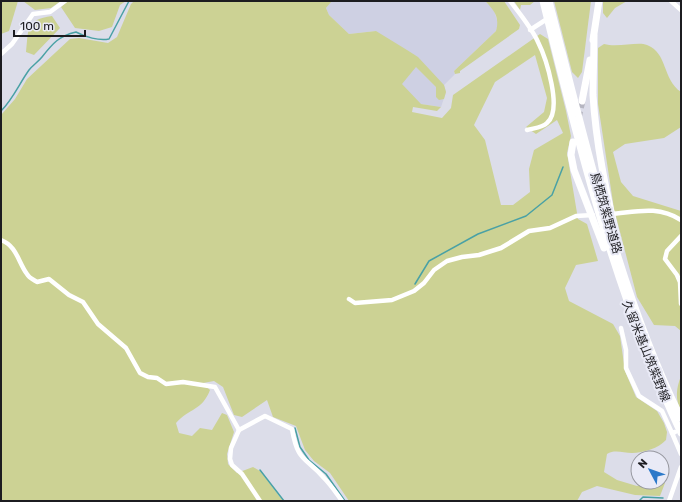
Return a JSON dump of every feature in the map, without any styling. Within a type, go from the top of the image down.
[{"type":"main road","name":"鳥栖筑紫野道路","points":[[542,1],[601,223],[621,275],[681,418]]},
{"type":"main road","name":"鳥栖筑紫野道路","points":[[549,1],[621,275],[622,291]]},
{"type":"main road","points":[[582,101],[599,1]]},
{"type":"main road","points":[[594,36],[593,94],[599,152],[621,275]]},
{"type":"main road","points":[[573,142],[572,155],[574,170],[604,247],[621,275]]},
{"type":"main road","name":"久留米基山筑紫野線","points":[[622,291],[677,432]]},
{"type":"street","points":[[1,54],[12,44],[33,14],[50,12],[65,1]]},
{"type":"street","points":[[510,1],[539,43],[554,100],[554,110],[549,122],[542,127],[527,130]]},
{"type":"street","points":[[671,1],[681,10]]},
{"type":"street","points":[[530,30],[547,19]]},
{"type":"street","points":[[349,299],[355,303],[392,300],[414,291],[424,283],[434,270],[448,261],[478,255],[501,248],[529,231],[550,228],[563,221],[581,215],[655,210],[671,214],[681,220]]},
{"type":"street","points":[[681,236],[667,251],[665,259],[680,282],[681,304]]},
{"type":"street","points":[[1,240],[9,244],[18,255],[27,276],[37,282],[49,279],[69,295],[83,302],[98,324],[126,348],[140,373],[156,378],[166,384],[183,382],[215,387],[239,430]]},
{"type":"street","points":[[620,328],[626,350],[626,368],[639,396],[662,411],[677,432],[681,454]]},
{"type":"street","points":[[260,501],[242,474],[232,465],[230,460],[231,448],[239,430],[265,416],[292,429],[296,447],[300,454],[324,477],[342,501]]},
{"type":"street","points":[[669,501],[681,467]]},
{"type":"shaded area","points":[[332,1],[485,1],[494,10],[498,24],[496,31],[454,71],[455,74],[444,85],[446,92],[441,107],[414,103],[397,85],[376,31],[349,34],[329,15],[326,8]]},
{"type":"green space","points":[[1,1],[18,1],[9,31],[1,34]]},
{"type":"green space","points":[[23,1],[61,1],[51,8],[35,10]]},
{"type":"green space","points":[[68,1],[126,1],[120,5],[112,27],[99,31],[75,28],[61,7]]},
{"type":"green space","points":[[134,1],[332,1],[326,8],[329,15],[349,34],[376,31],[418,57],[444,85],[446,92],[444,99],[439,100],[436,97],[436,87],[416,67],[402,84],[421,104],[441,107],[437,111],[413,107],[412,112],[442,118],[451,108],[453,95],[540,34],[548,39],[571,136],[567,153],[578,219],[587,224],[598,261],[576,265],[565,288],[569,301],[613,324],[620,336],[625,371],[636,397],[657,411],[667,432],[666,440],[650,450],[630,450],[630,453],[616,451],[607,454],[604,472],[617,480],[630,484],[630,490],[662,490],[660,496],[635,495],[597,486],[582,492],[577,501],[349,501],[330,473],[314,461],[305,450],[296,426],[273,417],[267,400],[242,417],[234,415],[223,387],[214,381],[203,383],[210,390],[207,397],[199,406],[186,414],[176,423],[179,433],[192,436],[200,428],[212,430],[222,413],[227,415],[234,432],[227,454],[228,464],[237,473],[253,467],[260,471],[283,501],[1,501],[1,115],[15,99],[27,79],[70,39],[79,38],[108,43],[117,37],[131,4]],"holes":[[[535,55],[547,98],[544,112],[526,127],[536,134],[557,120],[563,133],[534,150],[529,169],[530,192],[513,205],[501,205],[485,140],[474,125],[495,82]]]},
{"type":"green space","points":[[485,1],[504,1],[520,25],[519,29],[460,71],[460,73],[455,74],[454,71],[496,31],[497,18]]},
{"type":"green space","points":[[514,1],[535,1],[530,5],[521,5],[520,10]]},
{"type":"green space","points":[[554,1],[591,1],[582,72],[578,78],[572,72]]},
{"type":"green space","points":[[603,1],[627,1],[615,8],[607,18],[603,13]]},
{"type":"green space","points":[[52,16],[60,28],[34,55],[26,52],[28,31],[30,26],[37,20]]},
{"type":"green space","points":[[604,44],[643,44],[654,49],[662,60],[675,87],[681,92],[681,127],[664,138],[625,144],[613,152],[621,182],[633,196],[681,211],[681,331],[675,326],[654,325],[637,297],[614,209],[598,104],[598,48]]},
{"type":"green space","points":[[681,376],[681,411],[677,394]]},
{"type":"waterway","points":[[1,111],[29,70],[57,41],[76,32],[92,38],[109,39],[129,1]]},
{"type":"waterway","points":[[415,284],[429,261],[478,234],[526,216],[552,195],[563,167]]},
{"type":"waterway","points":[[295,428],[300,447],[309,460],[326,474],[345,501]]},
{"type":"waterway","points":[[260,470],[284,501]]},
{"type":"waterway","points":[[639,501],[643,497],[663,498]]},
{"type":"tunnel","points":[[578,118],[582,101]]}]
